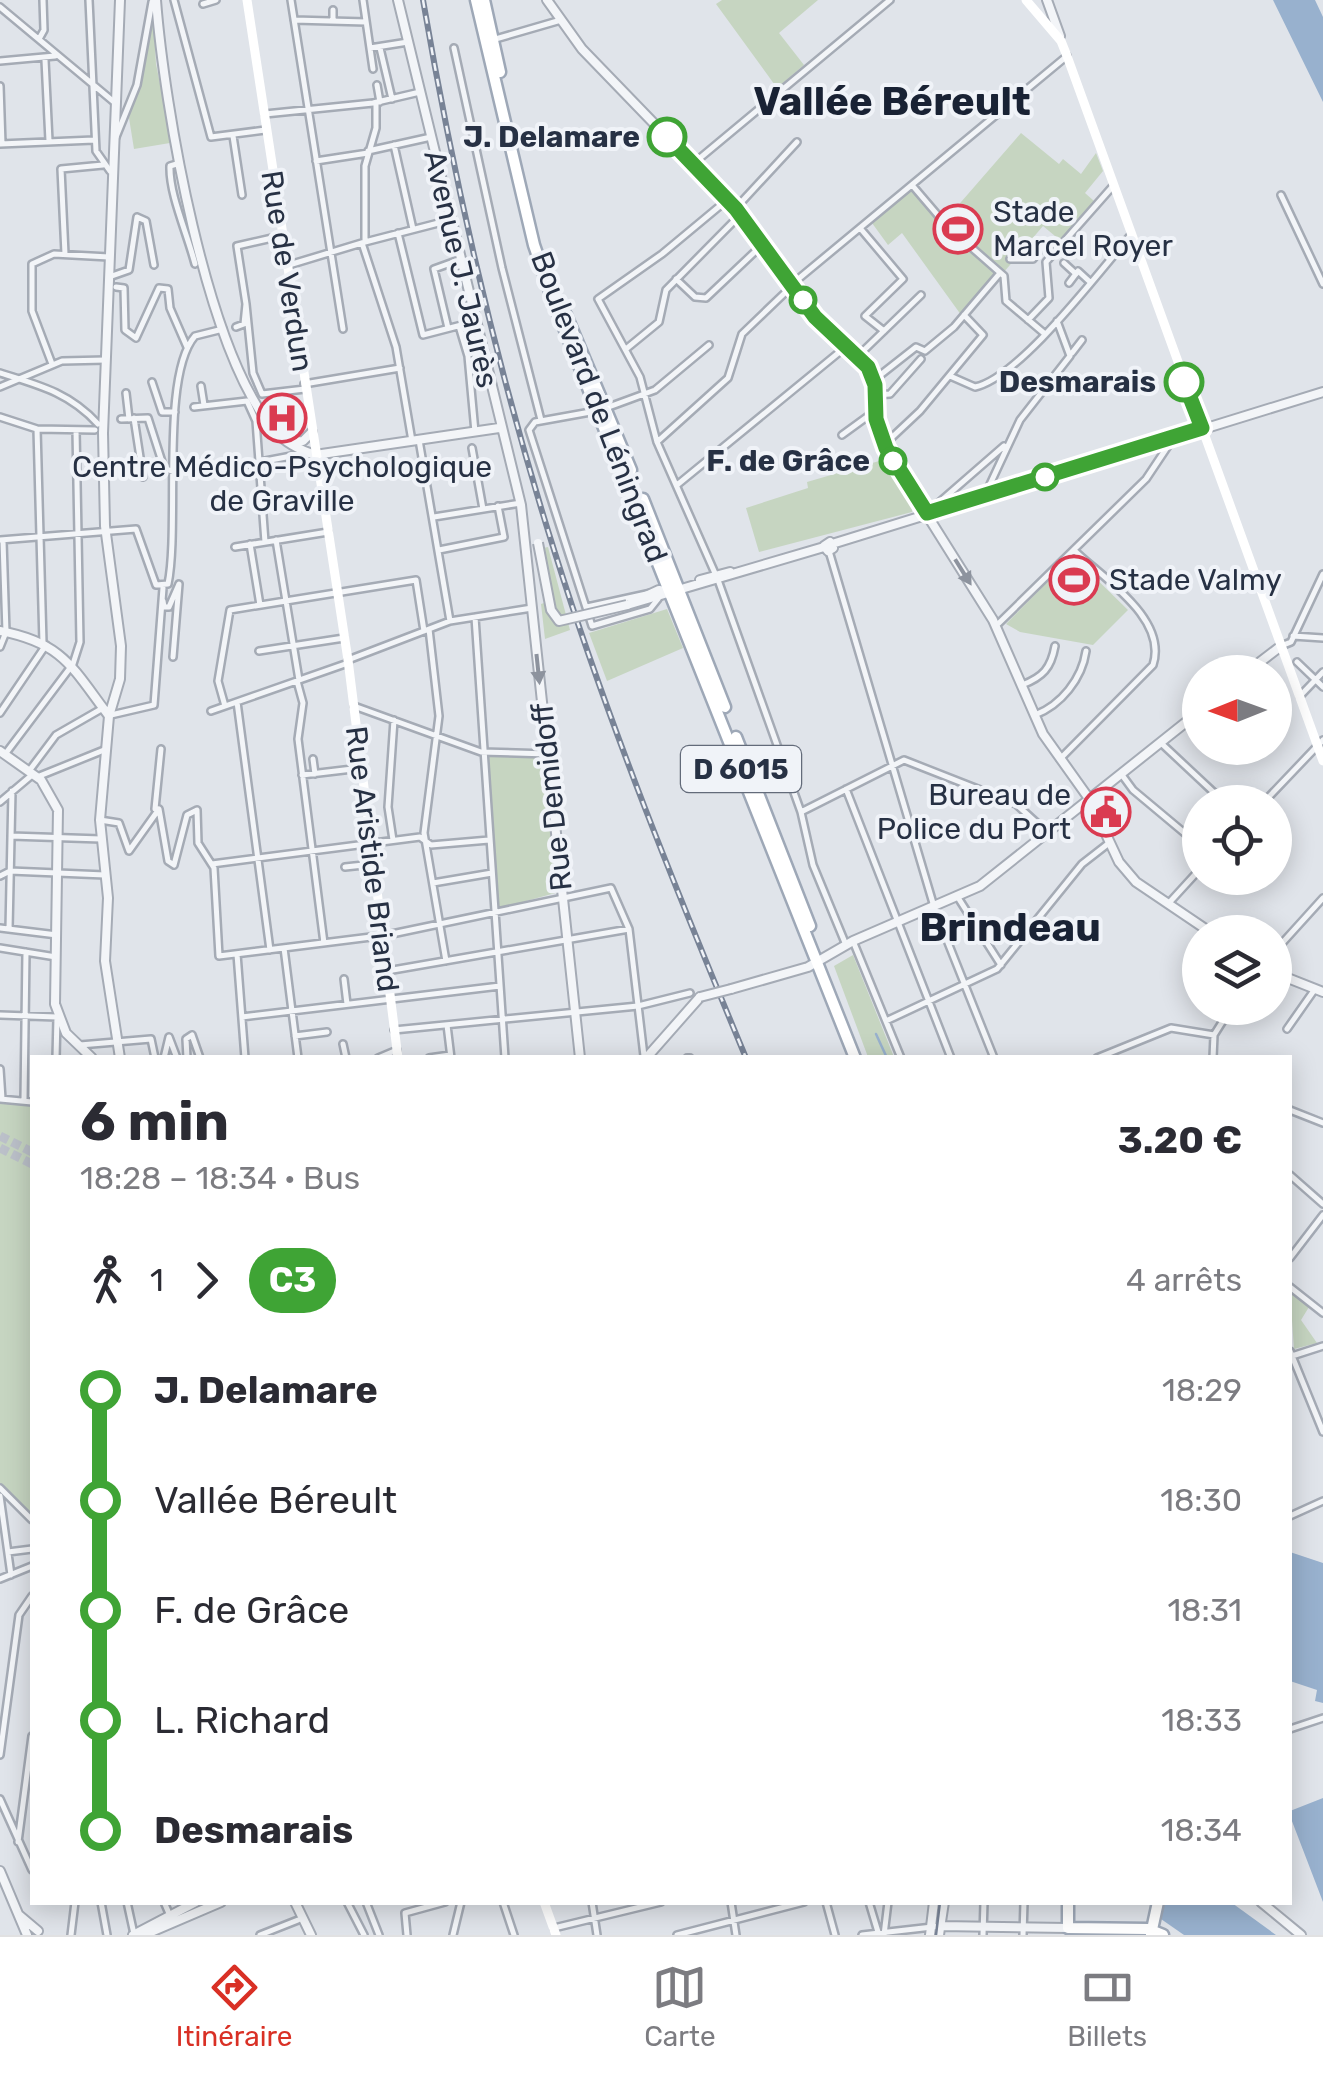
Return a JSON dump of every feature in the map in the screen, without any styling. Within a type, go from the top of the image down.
[{"type":"main road","name":"Rue de Verdun","points":[[247,0],[312,432],[311,454],[328,532],[348,662]]},
{"type":"main road","name":"Boulevard de Léningrad","points":[[480,0],[552,284],[820,960]]},
{"type":"main road","points":[[1026,0],[1061,41],[1067,56],[1320,751]]},
{"type":"main road","name":"D 6015","points":[[675,591],[857,1055]]},
{"type":"main road","name":"Rue Aristide Briand","points":[[348,662],[397,1054]]},
{"type":"main road","points":[[545,1905],[555,1932]]},
{"type":"main road","points":[[1068,1905],[1067,1932],[1124,1930],[1153,1934],[1158,1905]]},
{"type":"street","points":[[39,39],[44,30],[42,0]]},
{"type":"street","points":[[88,0],[94,140],[107,168]]},
{"type":"street","points":[[120,0],[112,144],[107,168],[109,277],[100,428],[106,531],[121,646],[120,679],[106,712],[100,820],[106,875],[106,965],[120,1055]]},
{"type":"street","points":[[174,0],[213,139],[265,130]]},
{"type":"street","points":[[203,4],[216,0]]},
{"type":"street","points":[[291,0],[343,329]]},
{"type":"street","points":[[362,0],[373,69]]},
{"type":"street","name":"Avenue J. Jaurès","points":[[398,0],[499,428],[522,503],[526,537]]},
{"type":"street","points":[[547,0],[582,49],[728,199],[815,317],[858,355],[874,380],[875,411],[885,444],[994,620],[1035,715],[1060,758],[1090,800],[1110,842],[1136,882],[1184,915]]},
{"type":"street","points":[[694,163],[890,0]]},
{"type":"street","points":[[1046,0],[1061,41]]},
{"type":"street","points":[[112,144],[119,136],[137,85],[154,1]]},
{"type":"street","points":[[154,1],[180,163],[223,329],[266,418],[286,442],[311,454]]},
{"type":"street","points":[[0,7],[114,102]]},
{"type":"street","points":[[333,21],[334,10]]},
{"type":"street","points":[[294,20],[366,22]]},
{"type":"street","points":[[489,41],[561,20]]},
{"type":"street","points":[[370,48],[408,42]]},
{"type":"street","points":[[380,48],[392,99]]},
{"type":"street","points":[[454,48],[502,268],[542,420]]},
{"type":"street","points":[[0,61],[46,60],[55,56]]},
{"type":"street","points":[[657,442],[728,378],[742,334],[792,286],[1067,56]]},
{"type":"street","points":[[46,60],[49,142]]},
{"type":"street","points":[[377,84],[378,102],[368,152],[364,243],[400,368],[434,517],[450,621]]},
{"type":"street","points":[[0,86],[1,144],[94,140]]},
{"type":"street","points":[[262,114],[378,102],[420,92]]},
{"type":"street","points":[[233,136],[242,194]]},
{"type":"street","points":[[316,161],[430,137]]},
{"type":"street","points":[[626,349],[656,326],[662,294],[798,142]]},
{"type":"street","points":[[394,145],[413,229]]},
{"type":"street","points":[[180,163],[170,166],[170,187],[182,208],[194,264]]},
{"type":"street","points":[[65,254],[61,168],[107,168]]},
{"type":"street","points":[[912,184],[946,226],[1000,273],[1010,304],[1045,334]]},
{"type":"street","points":[[1028,320],[1049,298],[1046,262],[1114,185]]},
{"type":"street","points":[[1281,196],[1323,284]]},
{"type":"street","points":[[728,199],[662,254],[598,299],[626,349],[657,442],[716,577],[800,812],[813,865],[899,1055]]},
{"type":"street","points":[[109,277],[128,272],[134,219],[144,218],[154,266]]},
{"type":"street","points":[[286,266],[450,220]]},
{"type":"street","points":[[860,228],[904,279],[865,316],[884,331]]},
{"type":"street","points":[[143,250],[148,233]]},
{"type":"street","points":[[398,233],[423,334],[474,322]]},
{"type":"street","points":[[950,376],[969,387],[987,384],[1045,334],[1131,235]]},
{"type":"street","points":[[281,236],[236,246],[253,374],[262,394],[400,368]]},
{"type":"street","points":[[676,279],[695,298],[706,298],[762,245]]},
{"type":"street","points":[[1010,259],[1033,259],[1043,246],[1054,254]]},
{"type":"street","points":[[52,364],[32,311],[32,264],[65,254],[109,257]]},
{"type":"street","points":[[448,328],[434,269],[459,260]]},
{"type":"street","points":[[1064,263],[1090,282]]},
{"type":"street","points":[[874,380],[916,347],[925,351],[939,343],[1000,273]]},
{"type":"street","points":[[1069,283],[1076,274]]},
{"type":"street","points":[[116,288],[124,288],[125,327],[136,338],[158,288],[168,288],[170,308],[187,348]]},
{"type":"street","points":[[858,355],[921,294]]},
{"type":"street","points":[[236,328],[244,324],[246,304]]},
{"type":"street","points":[[885,444],[983,336],[964,315]]},
{"type":"street","points":[[1056,320],[1070,356]]},
{"type":"street","points":[[459,326],[468,356],[472,438],[483,508]]},
{"type":"street","points":[[0,802],[33,774],[56,736],[106,712],[154,706],[163,587],[169,582],[176,528],[174,412],[187,348],[198,334],[223,329]]},
{"type":"street","points":[[985,495],[1020,420],[1082,340]]},
{"type":"street","points":[[677,484],[848,344]]},
{"type":"street","points":[[654,596],[650,608],[592,626],[529,430],[542,420],[602,409],[643,396],[709,345]]},
{"type":"street","points":[[0,387],[70,359],[106,360]]},
{"type":"street","points":[[876,395],[890,394],[921,359]]},
{"type":"street","points":[[0,373],[77,401],[100,428]]},
{"type":"street","points":[[152,382],[162,412],[174,412]]},
{"type":"street","points":[[202,386],[204,405]]},
{"type":"street","points":[[126,392],[143,477]]},
{"type":"street","points":[[587,607],[675,591],[829,547],[927,513],[1323,392]]},
{"type":"street","points":[[194,407],[247,400],[256,421],[264,542]]},
{"type":"street","points":[[842,435],[875,411]]},
{"type":"street","points":[[0,418],[37,429],[100,428]]},
{"type":"street","points":[[121,419],[148,418],[164,468],[174,472]]},
{"type":"street","points":[[224,469],[416,440],[472,438],[499,428]]},
{"type":"street","points":[[0,712],[44,644],[37,429]]},
{"type":"street","points":[[56,1055],[58,810],[33,774],[2,753],[73,664],[80,642],[76,430]]},
{"type":"street","points":[[286,442],[300,442],[312,432]]},
{"type":"street","points":[[994,620],[1074,551],[1146,480],[1174,438]]},
{"type":"street","points":[[927,513],[1006,444]]},
{"type":"street","points":[[434,517],[522,503]]},
{"type":"street","points":[[440,550],[504,537],[500,506]]},
{"type":"street","points":[[0,647],[2,540],[136,529],[154,581],[163,587],[166,608],[179,584],[173,657]]},
{"type":"street","points":[[235,546],[328,532]]},
{"type":"street","points":[[526,537],[538,543],[552,610],[560,622],[654,596]]},
{"type":"street","name":"Rue Demidoff","points":[[526,537],[580,1055]]},
{"type":"street","points":[[276,540],[303,703],[298,739],[324,943]]},
{"type":"street","points":[[250,544],[260,605]]},
{"type":"street","points":[[829,547],[934,906],[993,1055]]},
{"type":"street","points":[[1060,758],[1155,662],[1156,640],[1150,625],[1074,551]]},
{"type":"street","points":[[1270,655],[1293,636],[1323,574]]},
{"type":"street","points":[[226,706],[218,681],[230,610],[416,580],[439,716],[426,841],[446,961]]},
{"type":"street","points":[[211,711],[450,621],[533,608]]},
{"type":"street","points":[[474,617],[504,1055]]},
{"type":"street","points":[[3,631],[44,644],[73,664],[106,712]]},
{"type":"street","points":[[1293,636],[1323,638]]},
{"type":"street","points":[[260,651],[344,638]]},
{"type":"street","points":[[1022,685],[1040,678],[1052,662],[1055,646]]},
{"type":"street","points":[[1035,715],[1053,708],[1084,668],[1086,651]]},
{"type":"street","points":[[1297,662],[1323,687]]},
{"type":"street","points":[[1300,696],[1323,672]]},
{"type":"street","points":[[237,702],[270,950]]},
{"type":"street","points":[[353,706],[484,753],[548,754]]},
{"type":"street","points":[[393,840],[388,807],[394,720]]},
{"type":"street","points":[[394,1030],[638,1006],[731,989],[820,960],[898,920],[984,884],[1182,726]]},
{"type":"street","points":[[1161,743],[1206,785]]},
{"type":"street","points":[[100,820],[119,824],[129,851],[154,810],[161,748]]},
{"type":"street","points":[[33,774],[105,750]]},
{"type":"street","points":[[1283,785],[1320,751]]},
{"type":"street","points":[[313,759],[315,774]]},
{"type":"street","points":[[800,812],[893,762],[904,760],[940,770],[979,792],[1016,804],[1049,834]]},
{"type":"street","points":[[302,775],[361,768]]},
{"type":"street","points":[[1122,774],[1182,829]]},
{"type":"street","points":[[846,789],[950,1055]]},
{"type":"street","points":[[9,929],[12,791]]},
{"type":"street","points":[[154,810],[162,813],[172,865],[177,861],[188,815],[197,810],[198,843],[212,864],[218,954],[382,936],[611,888],[629,929],[646,1055]]},
{"type":"street","points":[[11,836],[101,839]]},
{"type":"street","points":[[212,864],[420,837],[431,845],[489,840]]},
{"type":"street","points":[[886,1021],[1002,966],[1082,864],[1110,842]]},
{"type":"street","points":[[345,867],[373,864]]},
{"type":"street","points":[[0,876],[10,872],[106,875]]},
{"type":"street","points":[[433,883],[492,873]]},
{"type":"street","points":[[1168,904],[1182,889]]},
{"type":"street","points":[[957,896],[1002,966]]},
{"type":"street","points":[[1292,932],[1323,898]]},
{"type":"street","points":[[0,928],[57,935]]},
{"type":"street","points":[[387,971],[629,929]]},
{"type":"street","points":[[0,948],[56,956]]},
{"type":"street","points":[[284,948],[298,1055]]},
{"type":"street","points":[[24,1100],[28,1085],[26,952]]},
{"type":"street","points":[[237,954],[245,1055]]},
{"type":"street","points":[[344,980],[347,1004]]},
{"type":"street","points":[[1287,1029],[1319,990],[1292,980]]},
{"type":"street","points":[[242,1016],[500,986]]},
{"type":"street","points":[[648,1055],[695,995]]},
{"type":"street","points":[[0,1015],[57,1017]]},
{"type":"street","points":[[57,1017],[88,1055]]},
{"type":"street","points":[[446,1025],[451,1055]]},
{"type":"street","points":[[1213,1055],[1214,1035],[1220,1025]]},
{"type":"street","points":[[1104,1055],[1171,1028],[1214,1035]]},
{"type":"street","points":[[295,1036],[327,1032]]},
{"type":"street","points":[[188,1055],[186,1038],[192,1036],[199,1055]]},
{"type":"street","points":[[165,1055],[170,1037],[176,1055]]},
{"type":"street","points":[[77,1046],[152,1039],[154,1055]]},
{"type":"street","points":[[343,1044],[345,1055]]},
{"type":"street","points":[[0,1069],[1,1098],[30,1102]]},
{"type":"street","points":[[1292,1111],[1323,1123]]},
{"type":"street","points":[[1292,1177],[1323,1204]]},
{"type":"street","points":[[1292,1255],[1323,1216]]},
{"type":"street","points":[[1292,1289],[1323,1313]]},
{"type":"street","points":[[1292,1353],[1323,1346]]},
{"type":"street","points":[[1292,1355],[1323,1430]]},
{"type":"street","points":[[0,1492],[30,1518]]},
{"type":"street","points":[[0,1492],[11,1575]]},
{"type":"street","points":[[1292,1515],[1323,1501]]},
{"type":"street","points":[[8,1552],[30,1549]]},
{"type":"street","points":[[0,1579],[30,1567]]},
{"type":"street","points":[[0,1755],[19,1615],[30,1599]]},
{"type":"street","points":[[1292,1728],[1323,1718]]},
{"type":"street","points":[[18,1842],[30,1751]]},
{"type":"street","points":[[0,1799],[30,1866]]},
{"type":"street","points":[[0,1871],[27,1934],[42,1933]]},
{"type":"street","points":[[71,1935],[76,1905]]},
{"type":"street","points":[[102,1905],[107,1935]]},
{"type":"street","points":[[128,1905],[137,1935],[191,1905]]},
{"type":"street","points":[[165,1905],[171,1918]]},
{"type":"street","points":[[171,1918],[212,1905]]},
{"type":"street","points":[[293,1905],[308,1935]]},
{"type":"street","points":[[293,1905],[308,1935]]},
{"type":"street","points":[[349,1905],[364,1935]]},
{"type":"street","points":[[367,1905],[377,1935]]},
{"type":"street","points":[[407,1935],[404,1914],[421,1905]]},
{"type":"street","points":[[454,1935],[460,1905]]},
{"type":"street","points":[[504,1905],[514,1935]]},
{"type":"street","points":[[592,1905],[597,1935]]},
{"type":"street","points":[[555,1932],[648,1905]]},
{"type":"street","points":[[731,1905],[736,1935]]},
{"type":"street","points":[[677,1935],[794,1905]]},
{"type":"street","points":[[827,1905],[835,1935]]},
{"type":"street","points":[[870,1905],[882,1933]]},
{"type":"street","points":[[882,1933],[887,1905]]},
{"type":"street","points":[[934,1905],[935,1930]]},
{"type":"street","points":[[935,1930],[943,1905]]},
{"type":"street","points":[[983,1931],[984,1905]]},
{"type":"street","points":[[1023,1931],[1024,1905]]},
{"type":"street","points":[[1266,1905],[1300,1934]]},
{"type":"street","points":[[19,1915],[42,1933]]},
{"type":"street","points":[[260,1935],[298,1920]]},
{"type":"street","points":[[862,1935],[935,1930],[1067,1932]]},
{"type":"green space","points":[[722,0],[818,0],[779,33],[804,65],[777,88],[716,4]]},
{"type":"green space","points":[[153,10],[156,64],[171,138],[170,143],[134,149],[129,118]]},
{"type":"green space","name":"Stade Marcel Royer","points":[[1021,133],[1059,164],[1063,159],[1081,174],[1096,153],[1103,171],[1085,193],[1094,201],[1061,241],[1043,226],[964,319],[902,233],[888,245],[872,223],[917,184],[935,210],[948,217]]},
{"type":"green space","points":[[886,459],[913,506],[912,512],[759,552],[746,508],[808,488],[807,482]]},
{"type":"green space","points":[[548,547],[570,630],[545,639],[541,604],[553,600],[543,548]]},
{"type":"green space","name":"Stade Valmy","points":[[1073,556],[1128,610],[1093,645],[1020,632],[1006,624]]},
{"type":"green space","points":[[667,609],[683,648],[607,681],[589,633]]},
{"type":"green space","points":[[487,756],[546,757],[559,892],[497,909]]},
{"type":"green space","points":[[853,955],[893,1055],[867,1055],[834,966]]},
{"type":"green space","points":[[0,1103],[30,1106],[30,1513],[0,1483]]},
{"type":"green space","points":[[1292,1294],[1309,1307],[1301,1320],[1317,1343],[1294,1349]]},
{"type":"water","points":[[1273,0],[1315,0],[1323,17],[1323,102]]},
{"type":"water","points":[[1292,1553],[1323,1563],[1323,1703],[1315,1701],[1317,1690],[1292,1682]]},
{"type":"water","points":[[1323,1798],[1323,1902],[1292,1821],[1292,1810]]},
{"type":"water","points":[[1164,1905],[1235,1905],[1276,1935],[1184,1935],[1161,1919]]},
{"type":"waterway","points":[[876,1034],[886,1055]]},
{"type":"tunnel","points":[[0,1136],[30,1151]]},
{"type":"tunnel","points":[[0,1148],[30,1163]]},
{"type":"tram line","points":[[936,1935],[940,1905]]},
{"type":"railway","points":[[423,0],[480,279],[534,485],[621,745],[745,1055]]},
{"type":"bus line","name":"C3","points":[[667,137],[736,209],[815,317],[868,367],[875,385],[876,419],[886,448],[927,513],[1202,428],[1184,382]]},
{"type":"place","name":"J. Delamare","points":[[667,137]]},
{"type":"place","name":"Stade Marcel Royer","points":[[958,229]]},
{"type":"place","name":"Desmarais","points":[[1184,382]]},
{"type":"place","name":"Centre Médico-Psychologique de Graville","points":[[282,418]]},
{"type":"place","name":"F. de Grâce","points":[[893,461]]},
{"type":"place","name":"Stade Valmy","points":[[1074,580]]},
{"type":"place","name":"Bureau de Police du Port","points":[[1106,812]]},
{"type":"district","name":"Vallée Béreult","points":[[892,101]]},
{"type":"district","name":"Brindeau","points":[[1010,927]]}]
